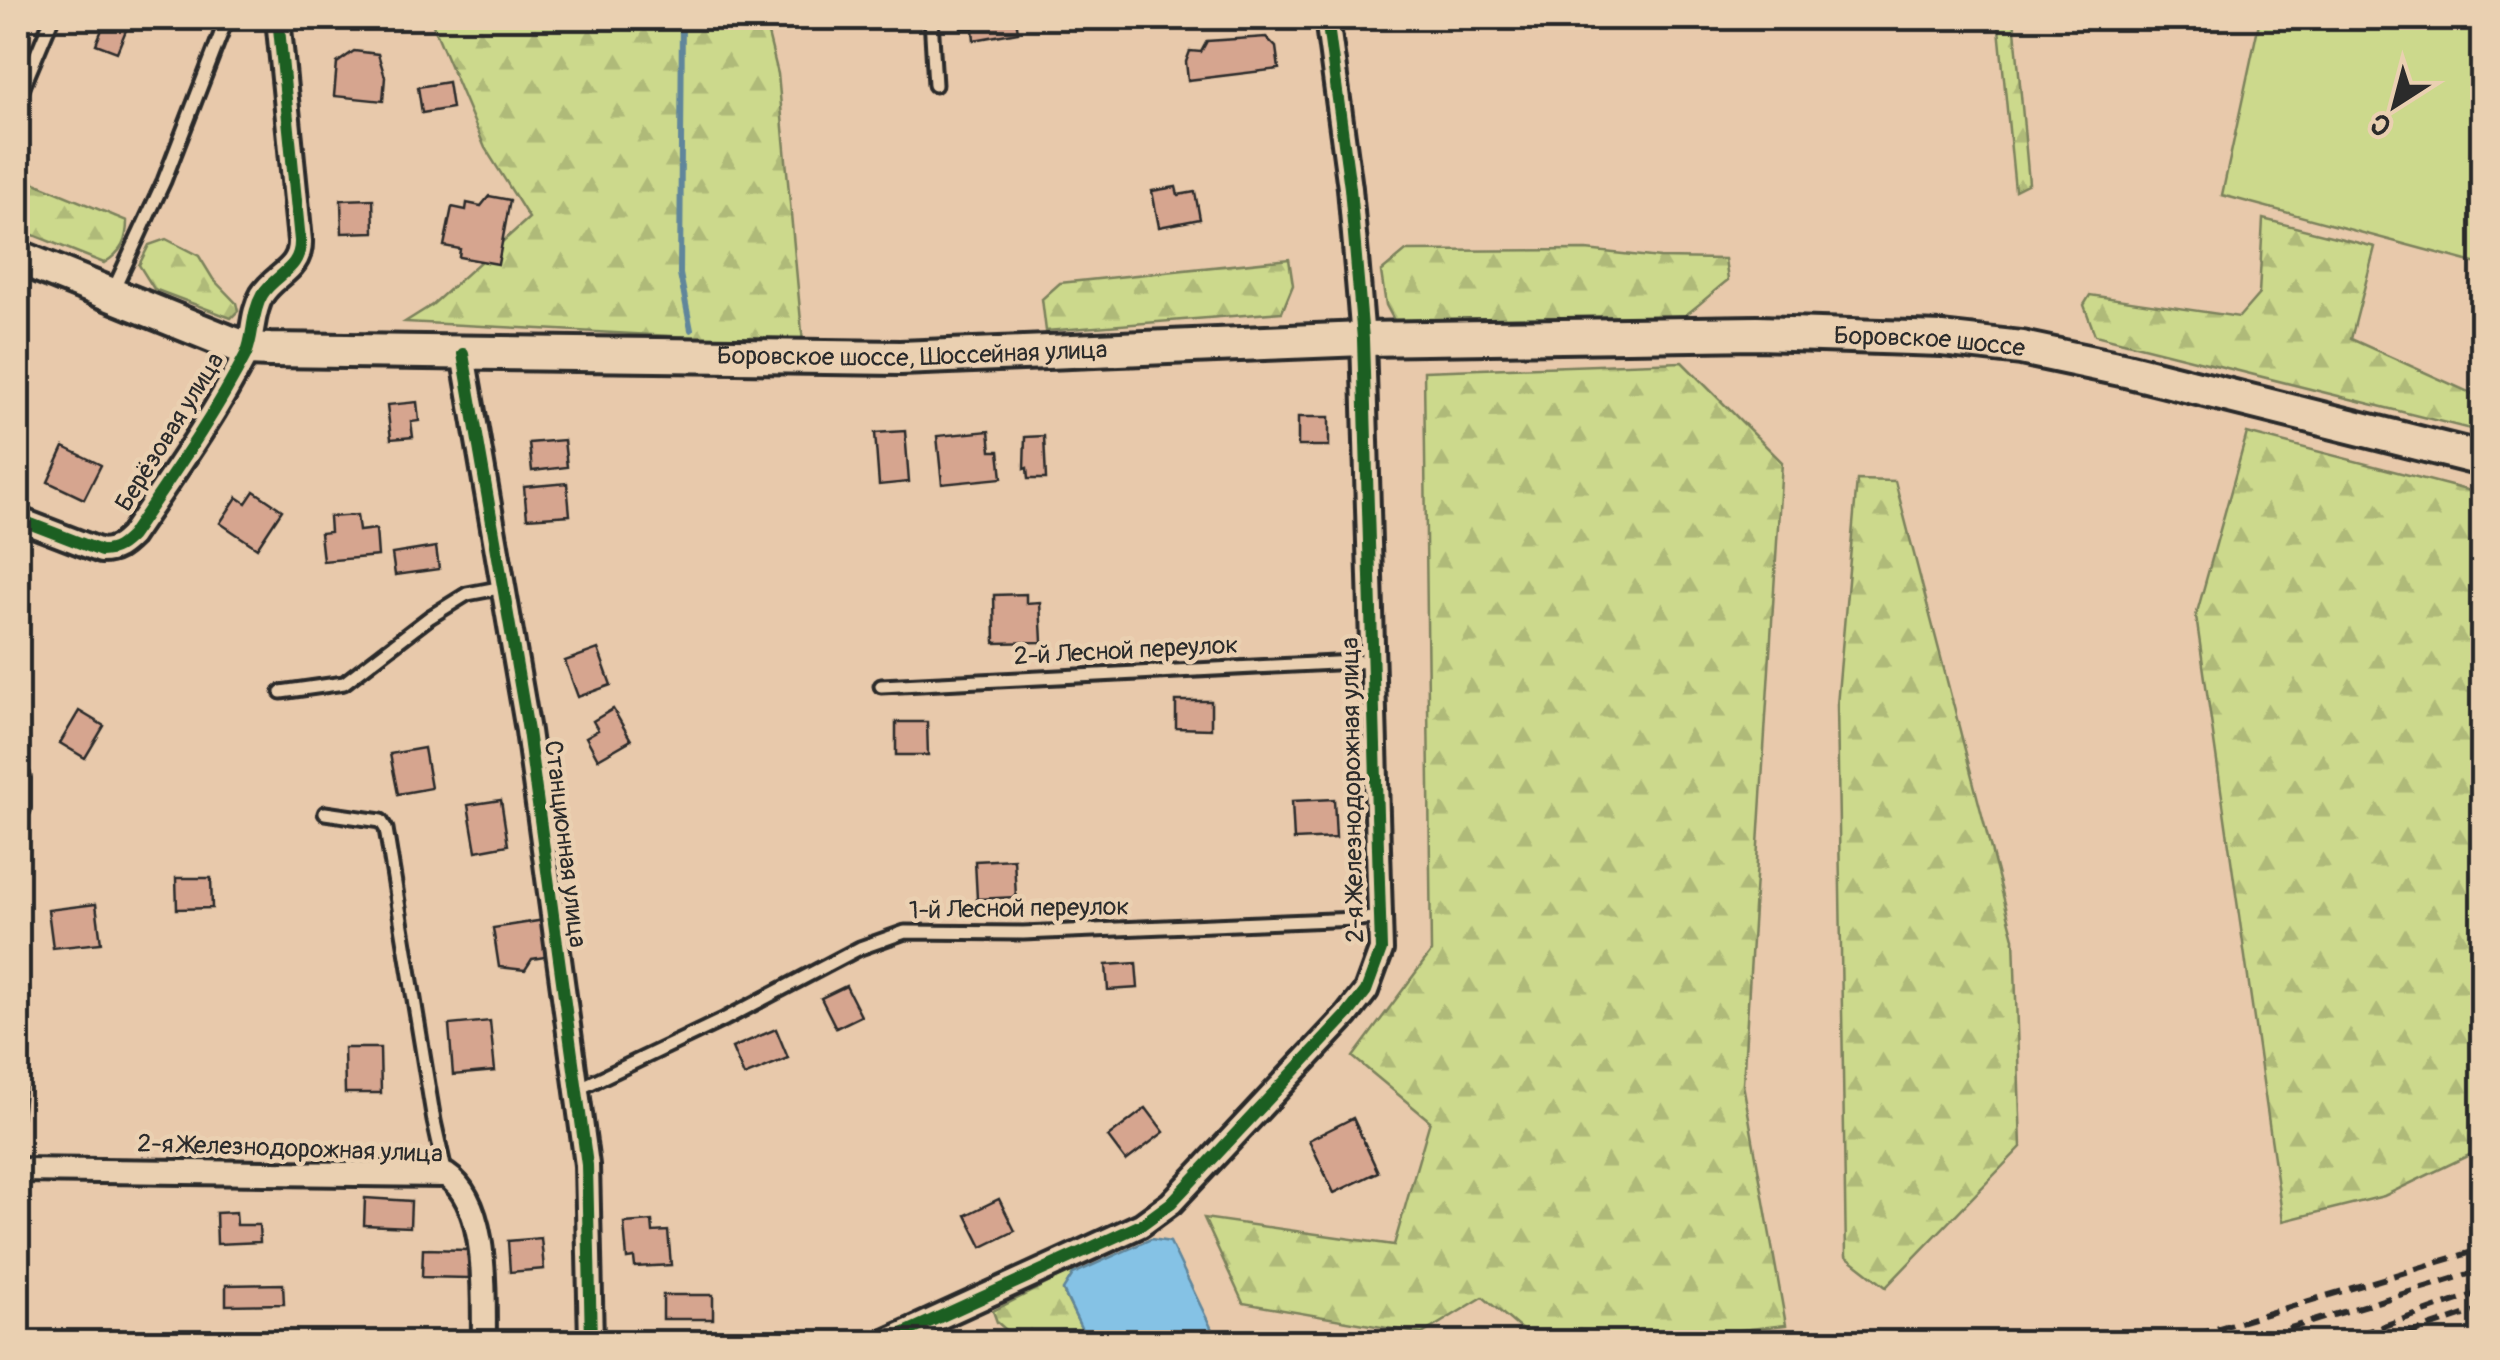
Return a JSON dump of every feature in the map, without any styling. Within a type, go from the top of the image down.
[{"type":"main road","points":[[18,257],[248,348],[463,354]]},
{"type":"main road","name":"Боровское шоссе","points":[[1363,339],[1757,333],[1962,340],[2126,370],[2482,458]]},
{"type":"main road","name":"Боровское шоссе, Шоссейная улица","points":[[463,354],[900,358],[1363,339]]},
{"type":"street","name":"Берёзовая улица","points":[[18,519],[101,551],[112,551],[122,545],[205,424],[248,348],[253,317],[264,292],[291,268],[300,252],[278,18]]},
{"type":"street","name":"2-я Железнодорожная улица","points":[[885,1342],[1141,1225],[1172,1203],[1366,990],[1381,950],[1363,339],[1350,188],[1327,18]]},
{"type":"street","name":"Станционная улица","points":[[463,354],[528,731],[587,1165],[591,1342]]},
{"type":"street","points":[[18,780],[18,808]]},
{"type":"street","name":"2-я Железнодорожная улица","points":[[18,1170],[446,1176],[460,1189],[476,1226],[483,1260],[484,1342]]},
{"type":"lane","points":[[18,99],[52,18]]},
{"type":"lane","points":[[112,295],[164,181],[227,18]]},
{"type":"lane","points":[[931,18],[934,85]]},
{"type":"lane","points":[[281,692],[344,683],[467,594],[504,587]]},
{"type":"lane","name":"2-й Лесной переулок","points":[[880,686],[1374,662]]},
{"type":"lane","points":[[325,813],[370,818],[381,821],[386,829],[446,1176]]},
{"type":"lane","name":"1-й Лесной переулок","points":[[576,1090],[882,938],[904,932],[971,934],[1380,918]]},
{"type":"green space","points":[[430,18],[764,18],[778,74],[803,343],[405,322],[432,305],[529,218],[485,148]]},
{"type":"green space","points":[[1998,18],[2014,18],[2029,183],[2015,190]]},
{"type":"green space","points":[[2260,18],[2482,18],[2482,265],[2222,195]]},
{"type":"green space","points":[[18,176],[127,221],[119,250],[104,263],[18,229]]},
{"type":"green space","points":[[2263,219],[2375,247],[2351,339],[2482,398],[2482,432],[2095,335],[2084,305],[2090,295],[2239,317],[2259,294]]},
{"type":"green space","points":[[166,239],[199,256],[213,279],[236,303],[238,311],[231,318],[154,289],[139,265],[149,245]]},
{"type":"green space","points":[[1586,250],[1660,258],[1725,259],[1728,280],[1678,320],[1396,324],[1386,305],[1381,272],[1406,251]]},
{"type":"green space","points":[[1289,259],[1293,285],[1282,312],[1046,331],[1042,299],[1060,283]]},
{"type":"green space","points":[[1682,362],[1782,462],[1743,1084],[1786,1325],[1634,1342],[1536,1342],[1483,1297],[1422,1334],[1243,1303],[1204,1218],[1394,1245],[1430,1121],[1353,1057],[1431,952],[1424,371]]},
{"type":"green space","points":[[2247,433],[2482,494],[2482,603],[2477,617],[2482,630],[2482,1149],[2384,1196],[2283,1221],[2196,616]]},
{"type":"green space","points":[[1857,480],[1895,481],[2014,938],[2021,1147],[1886,1287],[1846,1256],[1837,705]]},
{"type":"green space","points":[[1074,1264],[1063,1291],[1083,1332],[1097,1342],[1020,1342],[997,1322],[993,1311],[1052,1281]]},
{"type":"water","points":[[1151,1239],[1170,1242],[1218,1342],[1098,1342],[1083,1332],[1063,1290],[1073,1274]]},
{"type":"building","points":[[80,18],[131,18],[117,52],[96,44],[103,27]]},
{"type":"building","points":[[956,18],[1016,18],[1018,32],[974,40],[973,28],[962,29]]},
{"type":"building","points":[[1266,37],[1276,47],[1279,69],[1188,80],[1186,62],[1190,51],[1201,52],[1207,41]]},
{"type":"building","points":[[354,51],[378,54],[385,77],[383,101],[334,96],[337,63]]},
{"type":"building","points":[[448,82],[452,108],[422,113],[418,87]]},
{"type":"building","points":[[1176,187],[1178,195],[1195,192],[1200,219],[1159,227],[1152,191]]},
{"type":"building","points":[[489,196],[510,200],[498,264],[459,257],[460,249],[444,246],[452,207],[466,210],[467,203],[481,206]]},
{"type":"building","points":[[373,199],[374,232],[342,233],[341,200]]},
{"type":"building","points":[[417,402],[419,421],[411,422],[413,437],[391,439],[387,405]]},
{"type":"building","points":[[1298,417],[1329,417],[1329,446],[1298,446]]},
{"type":"building","points":[[905,431],[909,482],[879,485],[875,433]]},
{"type":"building","points":[[989,431],[991,451],[999,451],[1002,478],[942,484],[937,436]]},
{"type":"building","points":[[1044,436],[1046,479],[1028,479],[1027,468],[1024,469],[1025,437]]},
{"type":"building","points":[[564,440],[567,467],[532,471],[529,443]]},
{"type":"building","points":[[64,447],[101,465],[84,499],[48,482]]},
{"type":"building","points":[[567,483],[570,515],[527,518],[524,487]]},
{"type":"building","points":[[254,491],[282,510],[257,548],[220,523],[237,497],[246,503]]},
{"type":"building","points":[[357,515],[359,531],[376,529],[378,556],[323,561],[320,533],[330,532],[329,517]]},
{"type":"building","points":[[436,547],[439,569],[395,575],[392,554]]},
{"type":"building","points":[[1026,594],[1026,603],[1040,602],[1042,642],[995,643],[994,595]]},
{"type":"building","points":[[598,649],[611,685],[578,697],[565,661]]},
{"type":"building","points":[[1176,701],[1211,701],[1211,729],[1176,728]]},
{"type":"building","points":[[613,709],[631,740],[598,759],[586,737],[598,730],[593,721]]},
{"type":"building","points":[[79,711],[104,726],[85,758],[60,743]]},
{"type":"building","points":[[896,722],[927,722],[928,755],[896,755]]},
{"type":"building","points":[[424,748],[431,788],[398,794],[390,754]]},
{"type":"building","points":[[1334,799],[1336,838],[1294,840],[1292,801]]},
{"type":"building","points":[[501,800],[508,845],[476,851],[468,805]]},
{"type":"building","points":[[1014,859],[1016,897],[977,899],[975,861]]},
{"type":"building","points":[[176,878],[211,878],[212,908],[177,909]]},
{"type":"building","points":[[96,904],[101,943],[53,948],[48,910]]},
{"type":"building","points":[[551,919],[554,942],[544,943],[545,957],[532,959],[525,970],[499,967],[493,928]]},
{"type":"building","points":[[1136,963],[1138,988],[1108,990],[1106,965]]},
{"type":"building","points":[[846,986],[861,1016],[836,1028],[821,998]]},
{"type":"building","points":[[490,1021],[495,1071],[453,1075],[449,1025]]},
{"type":"building","points":[[776,1029],[788,1058],[744,1076],[732,1048]]},
{"type":"building","points":[[344,1048],[380,1048],[381,1093],[345,1093]]},
{"type":"building","points":[[18,1078],[26,1079],[22,1120],[18,1119]]},
{"type":"building","points":[[1146,1108],[1164,1132],[1126,1161],[1108,1137]]},
{"type":"building","points":[[1353,1118],[1378,1172],[1334,1193],[1309,1140]]},
{"type":"building","points":[[365,1198],[411,1201],[410,1227],[364,1225]]},
{"type":"building","points":[[999,1199],[1015,1231],[982,1247],[966,1215]]},
{"type":"building","points":[[236,1212],[237,1225],[259,1225],[260,1242],[217,1244],[216,1213]]},
{"type":"building","points":[[652,1221],[653,1232],[668,1231],[671,1265],[635,1267],[634,1258],[627,1259],[624,1223]]},
{"type":"building","points":[[541,1238],[544,1269],[510,1272],[508,1241]]},
{"type":"building","points":[[423,1249],[469,1250],[469,1278],[422,1277]]},
{"type":"building","points":[[283,1284],[284,1304],[226,1305],[226,1285]]},
{"type":"building","points":[[663,1295],[713,1295],[713,1319],[663,1319]]},
{"type":"building","points":[[81,1334],[163,1334],[163,1342],[81,1342]]},
{"type":"waterway","points":[[682,18],[680,274],[691,330]]},
{"type":"railway","points":[[2173,1342],[2482,1249]]},
{"type":"railway","points":[[2244,1342],[2482,1270]]},
{"type":"railway","points":[[2337,1342],[2482,1292]]},
{"type":"railway","points":[[2385,1342],[2482,1309]]},
{"type":"cycle path","points":[[18,519],[101,551],[114,549],[128,539],[234,377],[249,347],[262,295],[296,259],[300,241],[278,18]]},
{"type":"cycle path","points":[[885,1342],[1141,1225],[1171,1203],[1347,1015],[1366,991],[1381,950],[1363,339],[1350,188],[1327,18]]},
{"type":"cycle path","points":[[463,354],[528,731],[587,1165],[591,1342]]}]
